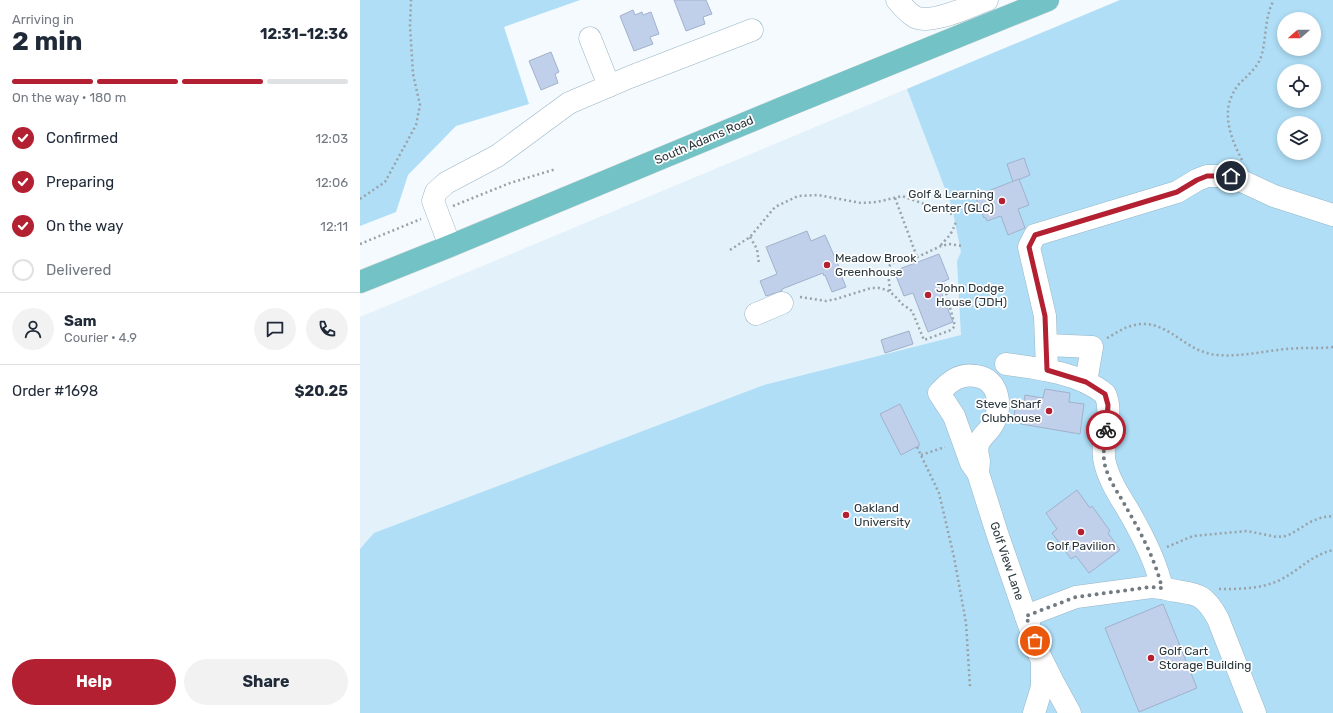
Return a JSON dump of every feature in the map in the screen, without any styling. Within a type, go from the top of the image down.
[{"type":"main road","name":"South Adams Road","points":[[360,282],[1048,0]]},
{"type":"street","points":[[897,0],[902,7],[916,17],[933,19],[987,0]]},
{"type":"street","points":[[450,246],[433,205],[433,197],[439,188],[497,156],[568,103],[752,30]]},
{"type":"street","points":[[590,38],[609,86]]},
{"type":"street","points":[[1047,370],[1045,316],[1029,247],[1035,235],[1177,192],[1207,176],[1231,176],[1274,196],[1333,215]]},
{"type":"street","points":[[756,314],[782,303]]},
{"type":"street","points":[[1047,345],[1092,347],[1086,382]]},
{"type":"street","points":[[1006,364],[1047,370],[1086,382],[1101,390],[1105,394],[1108,399],[1108,405],[1104,462],[1110,479],[1134,520],[1151,555],[1159,574],[1162,588]]},
{"type":"street","name":"Golf View Lane","points":[[978,473],[1039,654],[1070,713]]},
{"type":"street","points":[[1026,616],[1076,597],[1151,587],[1177,592],[1193,593],[1204,599],[1209,604],[1218,619],[1255,713]]},
{"type":"street","points":[[1034,713],[1042,687],[1042,669],[1039,654]]},
{"type":"path","points":[[360,199],[385,182],[416,125],[420,105],[413,74],[410,26],[411,0]]},
{"type":"path","points":[[1242,182],[1246,167],[1233,143],[1229,127],[1228,111],[1232,95],[1239,84],[1254,69],[1261,56],[1269,13],[1274,0]]},
{"type":"path","points":[[447,209],[510,183],[556,169]]},
{"type":"path","points":[[730,250],[750,237],[775,207],[798,196],[818,195],[861,203],[877,202],[902,196],[952,214]]},
{"type":"path","points":[[895,198],[917,257]]},
{"type":"path","points":[[360,244],[426,217]]},
{"type":"path","points":[[941,246],[946,238],[951,234],[957,221]]},
{"type":"path","points":[[750,237],[757,249],[759,264]]},
{"type":"path","points":[[890,291],[888,271],[892,263],[905,262],[949,244],[963,246]]},
{"type":"path","points":[[782,303],[791,299],[800,298],[831,300],[871,288],[879,288],[890,291],[902,304],[912,311],[924,340],[951,330],[955,326],[943,282]]},
{"type":"path","points":[[1092,347],[1130,326],[1140,324],[1159,326],[1196,349],[1205,353],[1217,355],[1238,355],[1290,348],[1307,349],[1333,347]]},
{"type":"path","points":[[917,447],[939,492],[954,557],[966,623],[970,687]]},
{"type":"path","points":[[921,455],[946,447]]},
{"type":"path","points":[[1151,555],[1193,536],[1246,531],[1278,537],[1285,536],[1310,522],[1323,517],[1333,516]]},
{"type":"path","points":[[1193,593],[1218,589],[1252,588],[1273,583],[1293,572],[1312,558],[1333,550]]},
{"type":"shaded area","points":[[360,0],[580,0],[504,27],[529,104],[456,126],[408,175],[396,212],[360,226]]},
{"type":"shaded area","name":"Oakland University","points":[[1120,0],[1333,0],[1333,713],[360,713],[360,317]]},
{"type":"shaded area","name":"Oakland University","points":[[1120,0],[1333,0],[1333,713],[360,713],[360,549],[374,533],[764,385],[961,335],[957,261],[961,252],[952,207],[907,89]]},
{"type":"building","points":[[674,0],[706,0],[712,14],[703,17],[705,24],[686,31]]},
{"type":"building","points":[[633,10],[635,15],[642,12],[643,15],[651,12],[659,34],[650,37],[653,44],[634,51],[620,16]]},
{"type":"building","points":[[551,52],[559,72],[555,74],[558,83],[541,90],[529,61]]},
{"type":"building","points":[[1024,158],[1030,175],[1013,182],[1007,164]]},
{"type":"building","name":"Golf & Learning Center (GLC)","points":[[1019,179],[1029,205],[1018,209],[1025,228],[1008,235],[1001,216],[987,221],[985,217],[984,218],[975,196]]},
{"type":"building","points":[[807,231],[811,241],[825,235],[846,287],[832,292],[823,273],[782,289],[782,291],[766,296],[760,281],[777,274],[766,247]]},
{"type":"building","name":"John Dodge House (JDH)","points":[[939,254],[949,279],[938,284],[953,322],[928,332],[913,293],[904,296],[894,271]]},
{"type":"building","points":[[909,331],[913,344],[885,353],[881,340]]},
{"type":"building","name":"Steve Sharf Clubhouse","points":[[1045,389],[1070,393],[1069,402],[1084,404],[1080,434],[1021,424],[1022,419],[1014,417],[1016,400],[1024,402],[1025,395],[1043,398]]},
{"type":"building","points":[[900,404],[920,445],[901,455],[880,414]]},
{"type":"building","name":"Golf Pavilion","points":[[1077,490],[1090,508],[1092,506],[1110,531],[1108,533],[1120,550],[1089,573],[1076,556],[1071,559],[1052,533],[1057,529],[1046,513]]},
{"type":"building","name":"Golf Cart Storage Building","points":[[1163,604],[1197,688],[1139,712],[1105,628]]},
{"type":"way so far","points":[[1035,641],[1026,616],[1076,597],[1151,587],[1162,588],[1159,574],[1151,555],[1134,520],[1110,479],[1104,462],[1106,430]]},
{"type":"place","name":"Golf & Learning Center (GLC)","points":[[1002,201]]},
{"type":"place","name":"Meadow Brook Greenhouse","points":[[827,265]]},
{"type":"place","name":"John Dodge House (JDH)","points":[[928,295]]},
{"type":"place","name":"Steve Sharf Clubhouse","points":[[1049,411]]},
{"type":"place","name":"Oakland University","points":[[846,515]]},
{"type":"place","name":"Golf Pavilion","points":[[1081,532]]},
{"type":"place","name":"Golf Cart Storage Building","points":[[1151,658]]},
{"type":"route","points":[[1106,430],[1108,399],[1105,394],[1101,390],[1086,382],[1047,370],[1045,316],[1029,247],[1035,235],[1141,202],[1163,197],[1177,192],[1207,176],[1231,176]]}]
